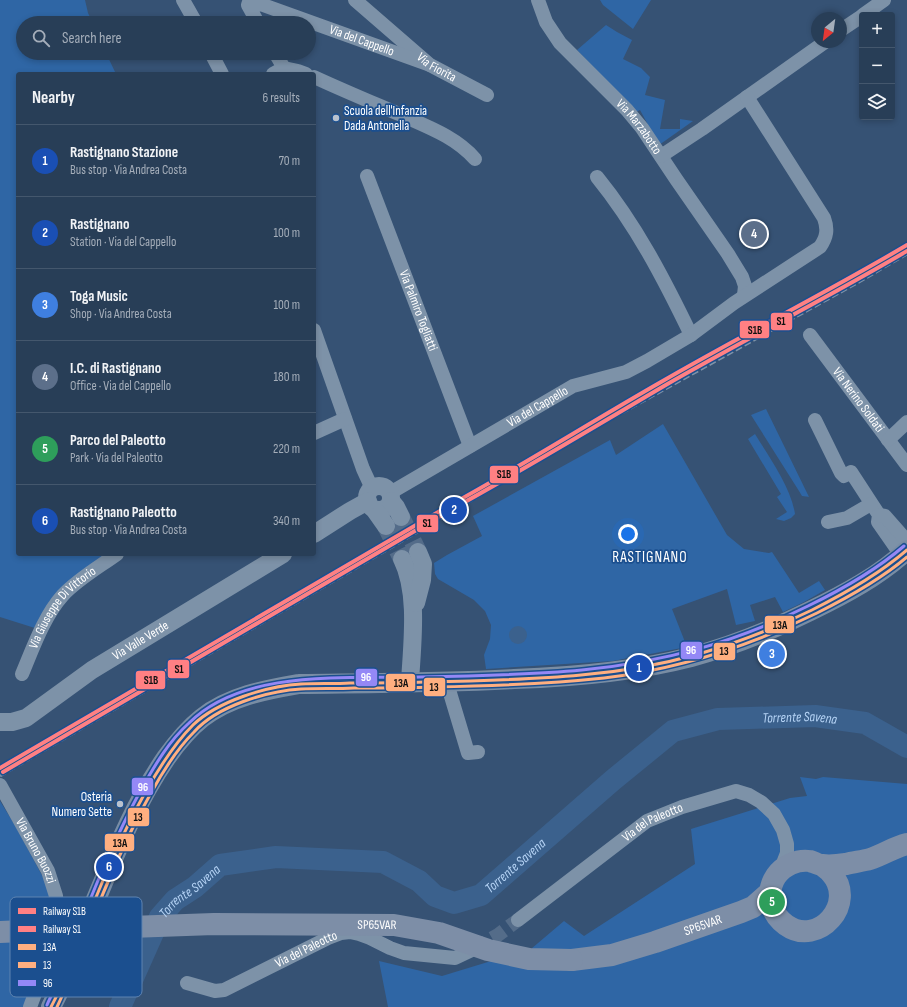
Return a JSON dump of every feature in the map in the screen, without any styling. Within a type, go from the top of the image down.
[{"type":"main road","points":[[97,897],[116,853],[148,788],[176,744],[190,728],[202,718],[232,700],[274,688],[299,684],[449,682],[553,678],[601,674],[691,657],[759,634],[805,613],[883,570],[905,549]]},
{"type":"main road","points":[[780,920],[773,910],[770,892],[774,878],[787,866],[798,861],[846,864],[870,859],[907,844]]},
{"type":"main road","points":[[840,895],[849,878],[858,868],[870,859]]},
{"type":"main road","points":[[741,912],[762,914],[780,920],[790,927],[801,931],[813,930],[824,925],[833,917],[839,906],[840,895],[838,883],[831,873],[816,863]]},
{"type":"main road","points":[[741,912],[753,907],[770,892]]},
{"type":"main road","name":"SP65VAR","points":[[142,927],[214,924],[394,925],[439,933],[488,950],[529,959],[572,960],[619,953],[741,912]]},
{"type":"main road","name":"SP65VAR","points":[[0,932],[10,932]]},
{"type":"main road","points":[[51,1007],[56,997]]},
{"type":"street","points":[[183,0],[192,16]]},
{"type":"street","name":"Via Fiorita","points":[[355,0],[430,65],[487,95]]},
{"type":"street","name":"Via Marzabotto","points":[[538,0],[546,22],[560,43],[627,110],[642,128],[661,156],[816,48]]},
{"type":"street","points":[[866,12],[884,0]]},
{"type":"street","name":"Via del Cappello","points":[[254,16],[248,5],[249,2],[263,5],[294,16]]},
{"type":"street","points":[[847,26],[859,17]]},
{"type":"street","name":"Via del Cappello","points":[[316,24],[430,65]]},
{"type":"street","points":[[215,60],[221,72]]},
{"type":"street","points":[[276,60],[278,71],[301,72]]},
{"type":"street","points":[[316,78],[432,129],[453,140],[469,151],[475,159]]},
{"type":"street","name":"Via del Cappello","points":[[380,498],[573,386],[626,372],[691,334],[744,295],[820,247],[827,232],[824,218],[747,97]]},
{"type":"street","points":[[661,156],[742,277],[745,286],[744,295]]},
{"type":"street","name":"Via Palmiro Togliatti","points":[[367,176],[470,446]]},
{"type":"street","points":[[597,177],[628,218],[648,251],[691,334]]},
{"type":"street","name":"Via Nerino Soldati","points":[[810,335],[907,465]]},
{"type":"street","points":[[316,336],[363,469],[393,522]]},
{"type":"street","points":[[316,432],[345,419]]},
{"type":"street","points":[[815,420],[840,473],[844,476],[851,472],[875,510],[878,522],[905,549]]},
{"type":"street","points":[[888,440],[907,422]]},
{"type":"street","points":[[316,533],[350,511],[380,498]]},
{"type":"street","points":[[828,522],[875,510]]},
{"type":"street","points":[[410,555],[423,564],[422,580],[413,615],[410,682]]},
{"type":"street","name":"Via Giuseppe Di Vittorio","points":[[22,674],[37,638],[53,609],[63,595],[114,556]]},
{"type":"street","name":"Via Valle Verde","points":[[0,722],[12,722],[26,718],[92,670],[279,556]]},
{"type":"street","points":[[449,682],[450,693],[468,753],[478,752]]},
{"type":"street","name":"Via Bruno Buozzi","points":[[0,785],[48,871],[56,897]]},
{"type":"street","name":"Via del Paleotto","points":[[518,920],[647,821],[682,807],[736,791],[749,795],[761,802],[774,814],[783,830],[787,844]]},
{"type":"street","points":[[787,844],[799,855],[816,863]]},
{"type":"street","points":[[780,871],[787,853],[787,844]]},
{"type":"street","name":"Via del Paleotto","points":[[187,983],[215,991],[224,990],[341,933],[350,932],[359,934],[404,953],[455,958],[474,949]]},
{"type":"street","name":"Via Bruno Buozzi","points":[[30,1007],[33,997]]},
{"type":"shaded area","points":[[0,0],[85,0],[90,16],[16,16],[16,60],[109,60],[115,72],[16,72],[16,556],[112,556],[38,629],[0,617]]},
{"type":"shaded area","points":[[600,0],[651,0],[633,29],[603,5]]},
{"type":"shaded area","points":[[606,25],[632,40],[623,59],[641,68],[650,77],[645,95],[665,100],[660,129],[680,129],[680,119],[693,121],[659,145],[640,110],[636,112],[577,50]]},
{"type":"shaded area","points":[[766,409],[809,497],[802,496],[751,415]]},
{"type":"shaded area","points":[[663,424],[727,535],[744,549],[769,553],[772,552],[799,593],[819,581],[825,590],[783,612],[775,597],[750,605],[755,621],[736,625],[727,589],[672,609],[687,647],[613,661],[486,669],[484,655],[490,639],[491,625],[485,611],[474,600],[438,579],[435,574],[434,563],[482,536],[473,516],[610,440],[616,455]]},
{"type":"shaded area","points":[[755,434],[779,472],[793,504],[795,514],[791,518],[784,521],[776,519],[787,512],[777,497],[781,494],[748,439]]},
{"type":"shaded area","points":[[518,626],[524,629],[527,635],[524,641],[518,644],[512,641],[509,635],[512,629]]},
{"type":"shaded area","points":[[800,777],[816,779],[823,777],[907,784],[907,1007],[388,1007],[379,961],[442,976],[531,949],[564,921],[584,936],[695,864],[691,829],[790,798],[807,796]]},
{"type":"shaded area","points":[[0,801],[16,827],[52,897],[10,897],[10,997],[31,997],[27,1007],[0,1007]]},
{"type":"waterway","name":"Torrente Savena","points":[[142,958],[160,917],[175,900],[195,887],[220,865],[276,857],[383,862],[419,881],[435,896],[454,903],[481,895],[613,780],[673,731],[718,719],[815,716],[865,723],[907,747]]},
{"type":"waterway","name":"Torrente Savena","points":[[120,1007],[124,997]]},
{"type":"tunnel","points":[[401,517],[418,552]]},
{"type":"tunnel","points":[[386,526],[402,559]]},
{"type":"tunnel","points":[[474,949],[498,935],[518,920]]},
{"type":"railway","points":[[0,776],[609,420],[907,254]]},
{"type":"rail line","name":"S1B","points":[[0,768],[661,382],[907,245]]},
{"type":"rail line","name":"S1","points":[[3,772],[664,386],[907,251]]},
{"type":"transit line","name":"96","points":[[91,897],[123,825],[142,788],[169,745],[189,723],[212,705],[238,693],[267,685],[298,680],[542,673],[582,670],[642,662],[670,656],[698,649],[753,630],[821,600],[882,564],[904,546]]},
{"type":"transit line","name":"13A","points":[[97,897],[109,866],[127,828],[146,791],[173,748],[203,716],[229,702],[244,696],[288,685],[484,681],[542,678],[612,672],[671,661],[700,654],[756,635],[812,610],[885,568],[907,550]]},
{"type":"transit line","name":"13","points":[[102,897],[114,867],[141,811],[165,769],[176,753],[194,732],[204,723],[229,707],[258,697],[288,690],[414,688],[540,683],[604,678],[660,669],[713,655],[791,625],[864,588],[907,557]]},
{"type":"transit line","name":"96","points":[[47,1005],[51,997]]},
{"type":"transit line","name":"13A","points":[[51,1007],[56,997]]},
{"type":"transit line","name":"13","points":[[57,1007],[62,997]]},
{"type":"place","name":"Scuola dell'Infanzia Dada Antonella","points":[[336,118]]},
{"type":"place","name":"I.C. di Rastignano","points":[[754,234]]},
{"type":"place","name":"Rastignano","points":[[454,510]]},
{"type":"place","name":"Toga Music","points":[[772,654]]},
{"type":"place","name":"Rastignano Stazione","points":[[639,668]]},
{"type":"place","name":"Osteria Numero Sette","points":[[120,804]]},
{"type":"place","name":"Rastignano Paleotto","points":[[109,867]]},
{"type":"place","name":"Parco del Paleotto","points":[[772,902]]},
{"type":"district","name":"RASTIGNANO","points":[[650,557]]}]
